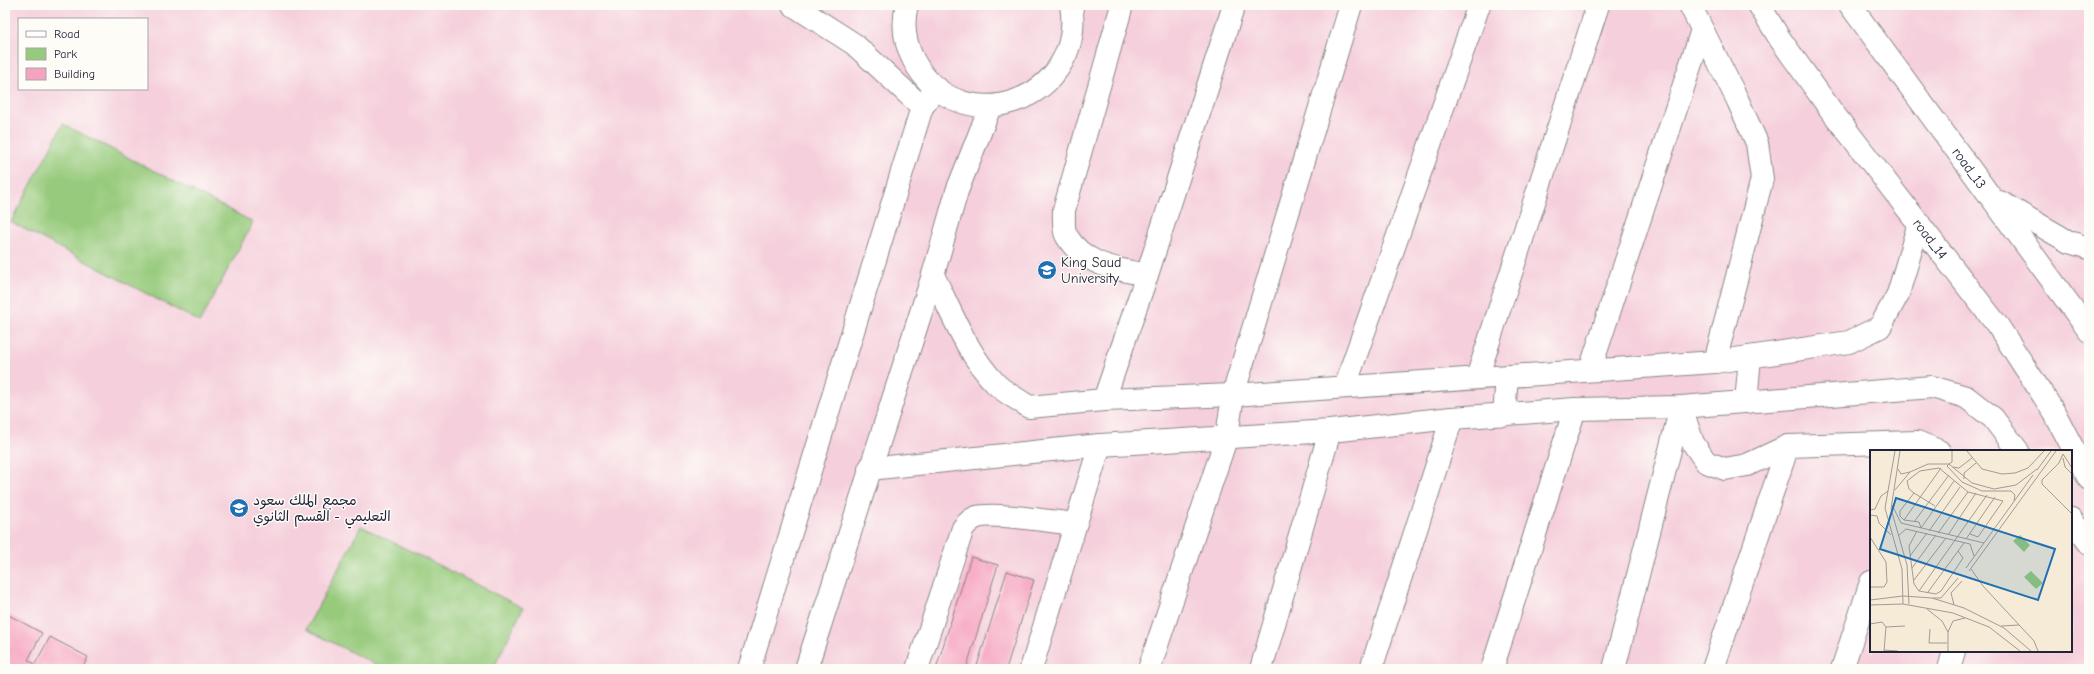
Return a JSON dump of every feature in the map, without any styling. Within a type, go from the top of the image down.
[{"type":"street","points":[[793,5],[854,44],[922,108]]},
{"type":"street","points":[[907,5],[905,28],[907,43],[919,69],[937,88],[952,98],[966,103],[990,107],[1010,104],[1034,93],[1049,82],[1058,70],[1071,43],[1073,29],[1071,5]]},
{"type":"street","points":[[1122,5],[1064,210],[1065,234],[1086,258],[1114,268],[1147,275]]},
{"type":"street","points":[[1104,400],[1147,275],[1234,5]]},
{"type":"street","points":[[1149,669],[1227,436],[1234,395],[1351,5]]},
{"type":"street","points":[[1345,386],[1479,5]]},
{"type":"street","points":[[1477,378],[1598,5]]},
{"type":"street","points":[[1690,5],[1738,101],[1756,143],[1762,179],[1715,362]]},
{"type":"street","name":"road_14","points":[[1759,5],[1780,39],[1830,109],[1998,326],[2054,412],[2089,479]]},
{"type":"street","name":"road_13","points":[[1850,5],[2089,331]]},
{"type":"street","points":[[1590,370],[1702,30]]},
{"type":"street","points":[[749,669],[922,108],[937,88]]},
{"type":"street","points":[[806,669],[869,469],[933,275],[957,191],[990,107]]},
{"type":"street","points":[[1992,197],[2069,242],[2089,248]]},
{"type":"street","points":[[933,275],[953,317],[978,360],[997,384],[1029,407],[1104,400],[1234,395],[1345,386],[1715,362],[1849,342],[1880,327],[1898,294],[1919,223]]},
{"type":"street","points":[[1746,402],[1750,357]]},
{"type":"street","points":[[1504,415],[1507,376]]},
{"type":"street","points":[[869,469],[1100,445],[1227,436],[1330,431],[1452,418],[1575,409],[1682,407],[1932,387],[1966,397],[1993,418],[2017,450]]},
{"type":"street","points":[[1682,407],[1693,444],[1706,462],[1725,469],[1747,465],[1788,446],[1915,446],[1934,450]]},
{"type":"street","points":[[1614,669],[1682,407]]},
{"type":"street","points":[[1492,669],[1575,409]]},
{"type":"street","points":[[1371,669],[1452,418]]},
{"type":"street","points":[[1262,669],[1330,431]]},
{"type":"street","points":[[1031,669],[1100,445]]},
{"type":"street","points":[[1713,669],[1788,446]]},
{"type":"street","points":[[917,669],[962,528],[968,522],[978,517],[992,516],[1075,524]]},
{"type":"street","points":[[2072,520],[2089,543]]},
{"type":"street","points":[[1842,669],[1870,585]]},
{"type":"street","points":[[1949,669],[1954,652]]},
{"type":"shaded area","name":"King Saud University","points":[[5,5],[2089,5],[2089,669],[5,669]]},
{"type":"green space","points":[[63,124],[253,222],[200,322],[11,222]]},
{"type":"green space","points":[[361,526],[523,608],[493,669],[384,669],[306,629]]},
{"type":"building","points":[[971,557],[998,565],[966,669],[936,669]]},
{"type":"building","points":[[1007,571],[1034,580],[1006,669],[976,669]]},
{"type":"building","points":[[5,613],[42,633],[28,660],[35,664],[50,637],[88,657],[82,669],[5,669]]},
{"type":"place","name":"King Saud University","points":[[1047,270]]},
{"type":"place","name":"مجمع الملك سعود التعليمي - القسم الثانوي","points":[[239,508]]}]
